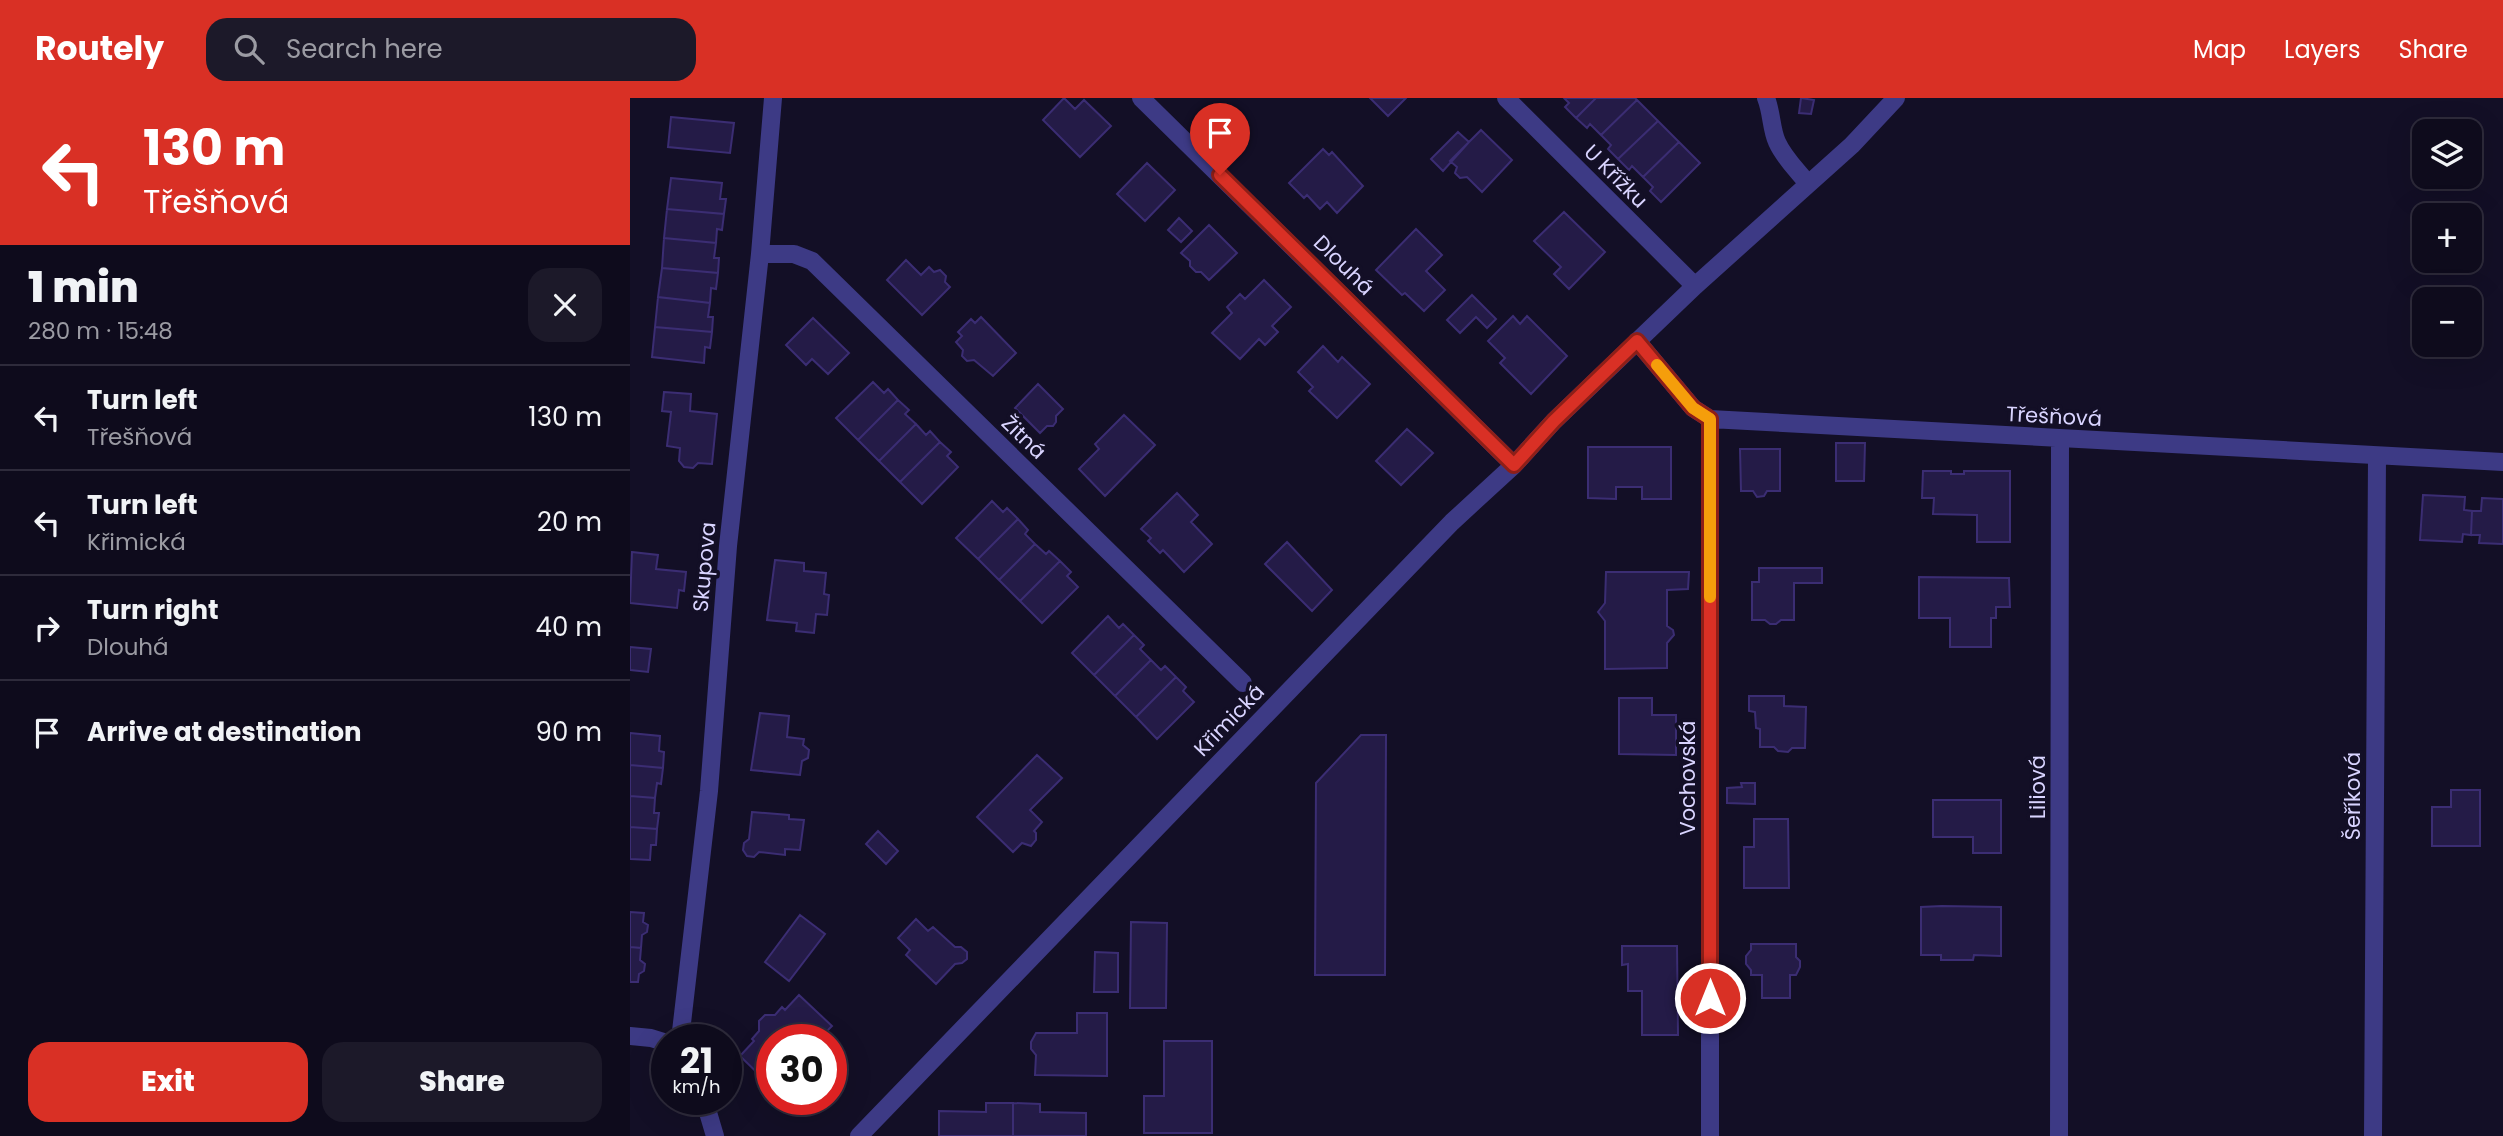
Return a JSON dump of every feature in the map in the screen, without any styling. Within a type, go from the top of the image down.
[{"type":"street","name":"Skupova","points":[[682,1024],[709,791],[728,546],[760,254],[773,98]]},
{"type":"street","name":"Dlouhá","points":[[1142,98],[1514,465]]},
{"type":"street","name":"U Křížku","points":[[1506,98],[1695,285]]},
{"type":"street","points":[[1766,98],[1772,113],[1777,143],[1808,184]]},
{"type":"street","name":"Křimická","points":[[859,1136],[1444,531],[1695,285],[1852,145],[1896,98]]},
{"type":"street","name":"Žitná","points":[[760,254],[794,254],[812,261],[1243,683]]},
{"type":"street","points":[[1637,341],[1693,408],[1710,419]]},
{"type":"street","name":"Třešňová","points":[[1710,419],[2503,462]]},
{"type":"street","name":"Vochovská","points":[[1710,419],[1710,1136]]},
{"type":"street","name":"Liliová","points":[[2059,1136],[2060,439]]},
{"type":"street","name":"Šeříková","points":[[2373,1136],[2377,457]]},
{"type":"street","points":[[630,1037],[651,1038]]},
{"type":"street","points":[[709,1115],[715,1136]]},
{"type":"building","points":[[1064,98],[1075,109],[1084,100],[1111,126],[1080,157],[1043,120]]},
{"type":"building","points":[[1370,98],[1406,98],[1388,116]]},
{"type":"building","points":[[1564,98],[1596,98],[1576,118],[1565,107],[1569,103]]},
{"type":"building","points":[[1596,98],[1637,100],[1601,135],[1590,124],[1587,128],[1576,118]]},
{"type":"building","points":[[1801,98],[1814,100],[1811,114],[1799,113]]},
{"type":"building","points":[[1637,100],[1658,121],[1618,159],[1608,149],[1611,145],[1601,135]]},
{"type":"building","points":[[671,117],[734,123],[730,153],[668,147]]},
{"type":"building","points":[[1658,121],[1679,142],[1643,177],[1632,166],[1629,170],[1618,159]]},
{"type":"building","points":[[1481,130],[1512,160],[1482,192],[1467,177],[1460,178],[1455,173],[1457,167],[1450,161]]},
{"type":"building","points":[[1458,132],[1469,142],[1443,171],[1431,159]]},
{"type":"building","points":[[1679,142],[1700,163],[1661,202],[1650,191],[1653,187],[1643,177]]},
{"type":"building","points":[[1323,149],[1329,155],[1332,152],[1363,186],[1337,213],[1327,202],[1320,209],[1307,195],[1304,198],[1289,183]]},
{"type":"building","points":[[1147,163],[1175,190],[1145,221],[1117,194]]},
{"type":"building","points":[[671,178],[722,183],[720,199],[726,199],[724,214],[667,209]]},
{"type":"building","points":[[667,209],[724,214],[722,230],[717,229],[716,243],[664,238]]},
{"type":"building","points":[[1564,212],[1605,252],[1569,289],[1554,274],[1561,267],[1534,241]]},
{"type":"building","points":[[1179,218],[1192,231],[1181,242],[1168,230]]},
{"type":"building","points":[[1209,225],[1237,253],[1209,280],[1201,272],[1196,272],[1190,266],[1190,261],[1181,253]]},
{"type":"building","points":[[1416,229],[1442,255],[1426,271],[1445,290],[1424,311],[1405,293],[1402,295],[1376,270]]},
{"type":"building","points":[[664,238],[716,243],[714,258],[719,258],[718,273],[662,268]]},
{"type":"building","points":[[906,260],[921,275],[929,267],[934,272],[940,270],[946,276],[945,282],[950,287],[922,315],[887,280]]},
{"type":"building","points":[[662,268],[718,273],[716,289],[711,288],[710,303],[658,297]]},
{"type":"building","points":[[1264,280],[1291,307],[1272,326],[1278,332],[1265,345],[1259,339],[1240,359],[1212,333],[1232,313],[1227,307],[1240,294],[1245,299]]},
{"type":"building","points":[[1472,295],[1496,319],[1487,328],[1476,317],[1460,333],[1447,320]]},
{"type":"building","points":[[658,297],[710,303],[708,317],[713,317],[712,332],[655,327]]},
{"type":"building","points":[[1513,316],[1520,324],[1527,316],[1567,356],[1531,394],[1500,363],[1505,358],[1488,341]]},
{"type":"building","points":[[981,317],[1016,353],[993,376],[974,360],[967,361],[956,342],[962,336],[958,332],[971,319],[975,323]]},
{"type":"building","points":[[813,318],[849,353],[828,374],[812,359],[806,365],[786,345]]},
{"type":"building","points":[[655,327],[712,332],[710,348],[705,347],[704,363],[652,357]]},
{"type":"building","points":[[1323,346],[1338,362],[1342,357],[1370,384],[1337,418],[1309,391],[1313,387],[1298,372]]},
{"type":"building","points":[[873,382],[884,393],[888,389],[898,400],[858,440],[836,418]]},
{"type":"building","points":[[1038,384],[1063,409],[1056,416],[1053,426],[1047,426],[1040,433],[1015,408]]},
{"type":"building","points":[[664,392],[691,394],[690,411],[717,414],[712,464],[698,463],[693,468],[684,467],[679,461],[680,448],[667,446],[671,412],[662,411]]},
{"type":"building","points":[[898,400],[909,410],[905,414],[916,424],[879,461],[858,440]]},
{"type":"building","points":[[1124,415],[1155,445],[1105,496],[1079,469],[1099,449],[1095,444]]},
{"type":"building","points":[[916,424],[926,435],[930,431],[940,442],[900,482],[879,461]]},
{"type":"building","points":[[1407,429],[1433,453],[1401,485],[1376,461]]},
{"type":"building","points":[[940,442],[951,452],[947,456],[958,467],[922,504],[900,482]]},
{"type":"building","points":[[1836,443],[1865,443],[1864,481],[1836,481]]},
{"type":"building","points":[[1588,447],[1671,447],[1671,499],[1642,499],[1642,487],[1616,487],[1616,499],[1588,498]]},
{"type":"building","points":[[1740,449],[1780,449],[1780,491],[1767,491],[1764,496],[1757,497],[1753,491],[1741,491]]},
{"type":"building","points":[[1923,471],[1964,474],[1964,471],[2010,471],[2010,542],[1977,542],[1977,515],[1933,514],[1934,498],[1922,498]]},
{"type":"building","points":[[1177,493],[1198,515],[1191,522],[1212,544],[1184,572],[1163,550],[1160,553],[1148,541],[1151,538],[1141,529]]},
{"type":"building","points":[[2423,495],[2465,497],[2464,510],[2472,511],[2471,535],[2463,534],[2462,542],[2420,540]]},
{"type":"building","points":[[2482,498],[2503,499],[2503,544],[2479,543],[2480,535],[2471,535],[2472,511],[2481,511]]},
{"type":"building","points":[[992,501],[1003,512],[1007,508],[1018,519],[978,559],[956,538]]},
{"type":"building","points":[[1018,519],[1028,530],[1025,534],[1035,544],[999,580],[978,559]]},
{"type":"building","points":[[1287,542],[1332,590],[1312,611],[1265,564]]},
{"type":"building","points":[[1035,544],[1060,561],[1020,601],[999,580]]},
{"type":"building","points":[[632,552],[658,555],[656,569],[686,572],[684,591],[679,590],[677,608],[630,603]]},
{"type":"building","points":[[775,560],[804,563],[804,571],[826,573],[824,594],[829,595],[827,615],[816,614],[814,633],[796,631],[797,623],[767,620]]},
{"type":"building","points":[[1060,561],[1071,572],[1067,576],[1078,587],[1042,623],[1020,601]]},
{"type":"building","points":[[1759,568],[1822,568],[1822,583],[1794,583],[1794,620],[1781,620],[1770,624],[1765,620],[1752,620],[1752,582],[1759,582]]},
{"type":"building","points":[[1606,572],[1689,572],[1688,589],[1667,590],[1667,626],[1673,630],[1674,635],[1667,643],[1667,668],[1605,669],[1605,621],[1598,612],[1605,603]]},
{"type":"building","points":[[1919,577],[2009,578],[2010,607],[1996,607],[1996,618],[1991,618],[1991,647],[1950,647],[1950,618],[1919,618]]},
{"type":"building","points":[[1108,616],[1119,628],[1123,624],[1134,635],[1094,675],[1072,653]]},
{"type":"building","points":[[1134,635],[1144,645],[1140,649],[1151,660],[1115,696],[1094,675]]},
{"type":"building","points":[[630,647],[651,649],[648,672],[630,670]]},
{"type":"building","points":[[1151,660],[1161,670],[1165,666],[1176,677],[1136,717],[1115,696]]},
{"type":"building","points":[[1176,677],[1186,687],[1183,691],[1194,702],[1157,739],[1136,717]]},
{"type":"building","points":[[1749,696],[1784,696],[1784,706],[1806,707],[1805,748],[1792,748],[1788,752],[1778,751],[1774,747],[1760,747],[1760,729],[1756,728],[1755,712],[1749,711]]},
{"type":"building","points":[[1619,698],[1652,698],[1652,715],[1676,715],[1676,755],[1619,754]]},
{"type":"building","points":[[760,713],[789,716],[787,737],[804,739],[803,745],[809,750],[808,758],[802,761],[800,775],[751,770]]},
{"type":"building","points":[[630,733],[660,736],[659,751],[664,752],[663,768],[630,765]]},
{"type":"building","points":[[1361,735],[1386,735],[1385,975],[1315,975],[1316,783]]},
{"type":"building","points":[[1037,755],[1062,778],[1030,810],[1042,822],[1034,831],[1036,840],[1031,846],[1022,843],[1013,852],[977,817]]},
{"type":"building","points":[[630,765],[663,768],[661,784],[657,783],[655,798],[630,796]]},
{"type":"building","points":[[1741,783],[1755,783],[1755,804],[1727,803],[1727,788],[1742,787]]},
{"type":"building","points":[[2451,790],[2480,790],[2480,846],[2432,846],[2432,807],[2451,807]]},
{"type":"building","points":[[630,796],[655,798],[654,813],[659,813],[657,829],[630,827]]},
{"type":"building","points":[[1933,800],[2001,800],[2001,853],[1973,853],[1973,837],[1933,837]]},
{"type":"building","points":[[752,812],[789,815],[789,819],[804,820],[800,850],[785,849],[785,855],[759,852],[754,857],[747,856],[743,850],[744,843],[749,839]]},
{"type":"building","points":[[1754,819],[1788,819],[1789,888],[1744,888],[1744,847],[1754,847]]},
{"type":"building","points":[[630,827],[657,829],[656,845],[651,845],[650,860],[630,859]]},
{"type":"building","points":[[878,831],[898,851],[886,864],[866,844]]},
{"type":"building","points":[[1921,907],[2001,907],[2001,956],[1974,955],[1973,960],[1941,960],[1941,955],[1921,955]]},
{"type":"building","points":[[630,912],[644,913],[643,922],[648,925],[647,932],[642,935],[641,948],[630,947]]},
{"type":"building","points":[[800,915],[825,934],[789,981],[765,962]]},
{"type":"building","points":[[916,919],[928,931],[933,927],[955,947],[961,947],[967,952],[967,959],[955,964],[936,984],[906,955],[910,950],[898,938]]},
{"type":"building","points":[[1131,922],[1167,923],[1166,1008],[1130,1008]]},
{"type":"building","points":[[1751,944],[1796,944],[1796,957],[1800,961],[1800,967],[1796,975],[1790,975],[1790,998],[1762,998],[1762,975],[1751,975],[1746,964]]},
{"type":"building","points":[[1622,946],[1677,946],[1678,1035],[1642,1035],[1642,991],[1628,991],[1628,964],[1622,965]]},
{"type":"building","points":[[630,947],[641,948],[640,960],[645,964],[638,982],[630,982]]},
{"type":"building","points":[[1095,952],[1118,953],[1118,992],[1094,992]]},
{"type":"building","points":[[799,995],[830,1024],[759,1024],[765,1015],[775,1015],[782,1007],[785,1010]]},
{"type":"building","points":[[1077,1013],[1107,1013],[1107,1076],[1035,1075],[1036,1055],[1031,1049],[1031,1042],[1036,1033],[1077,1033]]},
{"type":"building","points":[[756,1034],[756,1072],[742,1058],[742,1054],[754,1041],[752,1039]]},
{"type":"building","points":[[1164,1041],[1212,1041],[1212,1133],[1144,1133],[1144,1096],[1164,1096]]},
{"type":"building","points":[[986,1103],[1013,1103],[1013,1136],[939,1136],[939,1111],[986,1112]]},
{"type":"building","points":[[1013,1103],[1040,1104],[1040,1112],[1086,1113],[1086,1136],[1013,1136]]},
{"type":"slow traffic","points":[[1657,365],[1693,408],[1710,419],[1710,597]]},
{"type":"route","points":[[1220,175],[1514,465],[1554,421],[1637,341],[1693,408],[1710,419],[1710,998]]}]
